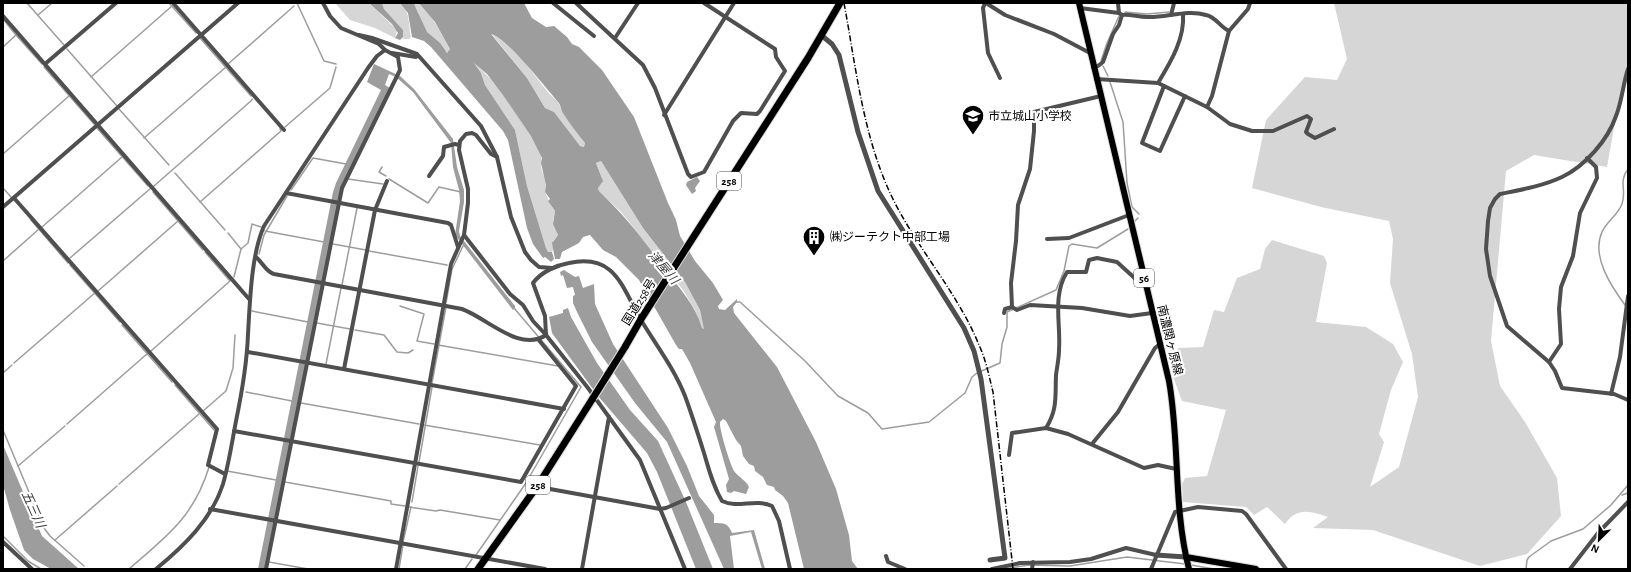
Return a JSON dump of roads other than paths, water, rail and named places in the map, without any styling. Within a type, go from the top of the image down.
[{"type":"highway","name":"国道258号","points":[[478,569],[538,485],[641,319],[808,58],[840,3]]},
{"type":"main road","name":"南濃関ヶ原線","points":[[1079,6],[1172,400],[1179,510],[1189,569]]},
{"type":"main road","points":[[1186,557],[1256,569]]},
{"type":"street","points":[[45,64],[116,3]]},
{"type":"street","points":[[173,3],[284,130]]},
{"type":"street","points":[[3,207],[238,3]]},
{"type":"street","points":[[266,569],[339,203],[345,182],[399,74],[398,57],[385,50],[379,44],[341,28],[335,23],[323,3]]},
{"type":"street","points":[[553,3],[594,36]]},
{"type":"street","points":[[576,3],[643,65],[654,88],[688,174],[691,177],[704,172],[733,121],[741,113],[757,114],[760,111],[785,71],[776,57],[775,49],[704,3]]},
{"type":"street","points":[[615,38],[638,3]]},
{"type":"street","points":[[664,115],[734,3]]},
{"type":"street","points":[[1000,78],[988,53],[983,8],[985,3],[1005,15],[1054,34],[1090,53]]},
{"type":"street","points":[[1093,67],[1098,66],[1103,62],[1113,34],[1119,25],[1121,14],[1118,3]]},
{"type":"street","points":[[1171,15],[1174,3]]},
{"type":"street","points":[[1207,107],[1212,96],[1229,30],[1248,9],[1250,3]]},
{"type":"street","points":[[1079,6],[1121,14],[1148,17],[1205,14],[1211,16],[1225,29],[1229,30]]},
{"type":"street","points":[[1158,84],[1174,55],[1184,24],[1183,14]]},
{"type":"street","points":[[3,16],[249,299]]},
{"type":"street","points":[[353,34],[372,38],[417,54],[481,126],[497,156],[511,216],[525,252],[539,267],[552,268]]},
{"type":"street","points":[[821,34],[832,44],[839,55],[858,132],[878,191],[964,328],[974,351],[980,375],[1005,558],[990,560]]},
{"type":"street","points":[[156,569],[189,540],[218,496],[225,474],[230,457],[248,352],[249,299],[259,237],[264,226],[368,68],[377,56],[385,50]]},
{"type":"street","points":[[390,53],[421,57]]},
{"type":"street","points":[[1628,68],[1623,95],[1609,133],[1587,158],[1563,177],[1542,184],[1500,194],[1490,208],[1486,249],[1487,263],[1506,323],[1548,362],[1555,372],[1562,388],[1611,394],[1628,400]]},
{"type":"street","points":[[1096,78],[1158,84],[1164,86],[1207,107],[1230,124],[1252,131],[1273,131],[1307,116],[1311,119],[1306,132],[1315,138],[1334,130]]},
{"type":"street","points":[[1164,86],[1142,143],[1160,151],[1185,96]]},
{"type":"street","points":[[1014,308],[1010,283],[1016,241],[1018,205],[1030,169],[1034,130],[1034,112],[1101,96]]},
{"type":"street","points":[[429,176],[443,156],[444,147],[455,145],[463,137],[472,133],[476,135],[491,154],[497,156]]},
{"type":"street","points":[[396,569],[442,306],[451,264],[463,237],[468,189],[455,145]]},
{"type":"street","points":[[1548,362],[1561,344],[1559,309],[1561,287],[1573,256],[1580,213],[1597,178],[1596,167],[1587,158]]},
{"type":"street","points":[[344,369],[375,210],[388,181]]},
{"type":"street","points":[[286,193],[448,223],[451,225],[459,245]]},
{"type":"street","points":[[14,198],[217,429],[208,465],[225,474]]},
{"type":"street","points":[[1047,239],[1069,238],[1129,215]]},
{"type":"street","points":[[234,431],[521,482],[564,408],[576,384],[542,337],[523,305],[510,294],[463,237]]},
{"type":"street","points":[[256,258],[264,264],[271,273],[462,309],[474,314],[516,338],[525,340],[542,337]]},
{"type":"street","points":[[1046,428],[1054,416],[1059,350],[1057,306],[1060,290],[1067,272],[1086,272],[1089,260],[1093,258],[1117,262],[1140,283],[1145,284]]},
{"type":"street","points":[[685,569],[640,460],[609,417],[542,337],[545,316],[533,283],[552,268],[562,264],[586,260],[609,269],[626,288],[641,319],[659,345],[684,395],[718,496],[726,503],[762,501],[772,506],[779,521],[790,569]]},
{"type":"street","points":[[1611,394],[1620,357],[1628,296]]},
{"type":"street","points":[[1004,313],[1005,309],[1030,305],[1104,310],[1130,316],[1152,313]]},
{"type":"street","points":[[1092,444],[1118,412],[1155,348],[1160,344]]},
{"type":"street","points":[[248,352],[564,408]]},
{"type":"street","points":[[582,569],[609,417]]},
{"type":"street","points":[[1009,455],[1012,432],[1046,428],[1092,444],[1144,468],[1158,465],[1176,469]]},
{"type":"street","points":[[550,489],[660,509],[689,498]]},
{"type":"street","points":[[1570,569],[1598,533],[1628,502]]},
{"type":"street","points":[[1151,569],[1169,523],[1175,512],[1198,507],[1242,511],[1246,514],[1286,569]]},
{"type":"street","points":[[210,509],[545,569]]},
{"type":"street","points":[[3,542],[32,569]]},
{"type":"street","points":[[992,569],[1008,564],[1032,565],[1091,559],[1126,548],[1156,556],[1186,557]]},
{"type":"street","points":[[886,556],[888,562],[905,569]]},
{"type":"waterway","points":[[27,3],[64,45]]},
{"type":"waterway","points":[[38,15],[52,3]]},
{"type":"waterway","points":[[169,3],[196,33]]},
{"type":"waterway","points":[[297,3],[324,61],[336,64]]},
{"type":"waterway","points":[[91,77],[172,6]]},
{"type":"waterway","points":[[228,64],[294,6]]},
{"type":"waterway","points":[[1125,12],[1147,14],[1169,12]]},
{"type":"waterway","points":[[1101,61],[1119,16]]},
{"type":"waterway","points":[[3,19],[16,35],[3,47]]},
{"type":"waterway","points":[[16,35],[42,64]]},
{"type":"waterway","points":[[200,38],[251,96]]},
{"type":"waterway","points":[[67,49],[117,106]]},
{"type":"waterway","points":[[1103,66],[1108,76]]},
{"type":"waterway","points":[[44,67],[94,124]]},
{"type":"waterway","points":[[144,138],[226,67]]},
{"type":"waterway","points":[[285,127],[330,88],[336,67]]},
{"type":"waterway","points":[[1110,82],[1123,122],[1127,183],[1132,207],[1139,214]]},
{"type":"waterway","points":[[3,154],[69,96]]},
{"type":"waterway","points":[[154,186],[252,99]]},
{"type":"waterway","points":[[119,109],[169,165]]},
{"type":"waterway","points":[[97,128],[148,186]]},
{"type":"waterway","points":[[200,202],[281,131],[280,129]]},
{"type":"waterway","points":[[42,227],[122,157]]},
{"type":"waterway","points":[[291,190],[313,158],[346,164]]},
{"type":"waterway","points":[[382,167],[379,172],[386,176]]},
{"type":"waterway","points":[[1625,305],[1614,289],[1604,270],[1599,251],[1599,241],[1602,232],[1622,204],[1624,194],[1623,182],[1628,169]]},
{"type":"waterway","points":[[175,173],[225,230]]},
{"type":"waterway","points":[[348,179],[383,184]]},
{"type":"waterway","points":[[389,179],[428,203],[439,187],[461,192]]},
{"type":"waterway","points":[[3,188],[11,197]]},
{"type":"waterway","points":[[70,258],[151,188]]},
{"type":"waterway","points":[[153,192],[203,250]]},
{"type":"waterway","points":[[259,254],[264,235],[287,196]]},
{"type":"waterway","points":[[342,285],[357,208]]},
{"type":"waterway","points":[[1135,221],[1138,218]]},
{"type":"waterway","points":[[31,220],[68,263]]},
{"type":"waterway","points":[[98,291],[178,221]]},
{"type":"waterway","points":[[234,277],[241,249],[248,243],[252,224],[261,227]]},
{"type":"waterway","points":[[3,261],[39,229]]},
{"type":"waterway","points":[[736,302],[740,302],[805,361],[838,396],[868,413],[882,429],[929,422],[965,393],[972,377],[977,373],[1000,363],[1002,344],[1007,327],[1007,312],[1056,290],[1064,271],[1069,246],[1072,244],[1097,248],[1128,229]]},
{"type":"waterway","points":[[265,231],[324,242]]},
{"type":"waterway","points":[[228,233],[241,249]]},
{"type":"waterway","points":[[333,244],[366,250]]},
{"type":"waterway","points":[[446,303],[452,269],[463,246]]},
{"type":"waterway","points":[[369,251],[447,265]]},
{"type":"waterway","points":[[151,351],[230,281],[205,252]]},
{"type":"waterway","points":[[70,265],[120,322]]},
{"type":"waterway","points":[[326,364],[341,288]]},
{"type":"waterway","points":[[14,363],[96,292]]},
{"type":"waterway","points":[[400,306],[424,314],[417,341],[434,344]]},
{"type":"waterway","points":[[432,383],[446,307]]},
{"type":"waterway","points":[[476,555],[526,483],[581,387],[514,308]]},
{"type":"waterway","points":[[252,311],[308,322]]},
{"type":"waterway","points":[[317,323],[350,329]]},
{"type":"waterway","points":[[122,325],[172,382]]},
{"type":"waterway","points":[[355,330],[384,335],[397,352],[408,353],[413,350]]},
{"type":"waterway","points":[[203,411],[226,391],[233,368],[235,335]]},
{"type":"waterway","points":[[438,345],[558,366]]},
{"type":"waterway","points":[[67,424],[148,353]]},
{"type":"waterway","points":[[3,373],[12,365]]},
{"type":"waterway","points":[[175,385],[214,430]]},
{"type":"waterway","points":[[419,462],[432,387]]},
{"type":"waterway","points":[[246,392],[292,401]]},
{"type":"waterway","points":[[301,403],[419,424]]},
{"type":"waterway","points":[[119,484],[199,414]]},
{"type":"waterway","points":[[424,425],[540,445]]},
{"type":"waterway","points":[[18,466],[65,426]]},
{"type":"waterway","name":"五三川","points":[[3,430],[44,528],[50,536],[84,566]]},
{"type":"waterway","points":[[412,502],[418,466]]},
{"type":"waterway","points":[[129,569],[167,536],[187,513],[203,484],[209,467]]},
{"type":"waterway","points":[[227,471],[276,480]]},
{"type":"waterway","points":[[285,482],[391,501],[391,504],[405,506]]},
{"type":"waterway","points":[[1526,569],[1527,560],[1529,557],[1551,541],[1583,529],[1611,505],[1628,485]]},
{"type":"waterway","points":[[55,540],[117,486]]},
{"type":"waterway","points":[[1622,495],[1628,493]]},
{"type":"waterway","points":[[409,507],[436,511],[440,510],[500,520]]},
{"type":"waterway","points":[[403,542],[411,507]]},
{"type":"waterway","points":[[3,536],[28,561],[41,569]]},
{"type":"waterway","points":[[399,569],[403,545]]},
{"type":"waterway","points":[[1004,569],[1029,565],[1070,566],[1127,557],[1185,564]]},
{"type":"waterway","points":[[465,569],[472,559]]},
{"type":"waterway","points":[[269,562],[308,569]]},
{"type":"waterway","points":[[1191,565],[1214,569]]},
{"type":"railway","points":[[844,3],[867,126],[882,174],[902,216],[960,307],[970,326],[985,362],[993,392],[1013,569]]},
{"type":"place","name":"市立城山小学校","points":[[973,136]]},
{"type":"place","name":"㈱ジーテクト中部工場","points":[[814,256]]},
{"type":"water label","name":"津屋川","points":[[664,267]]}]
